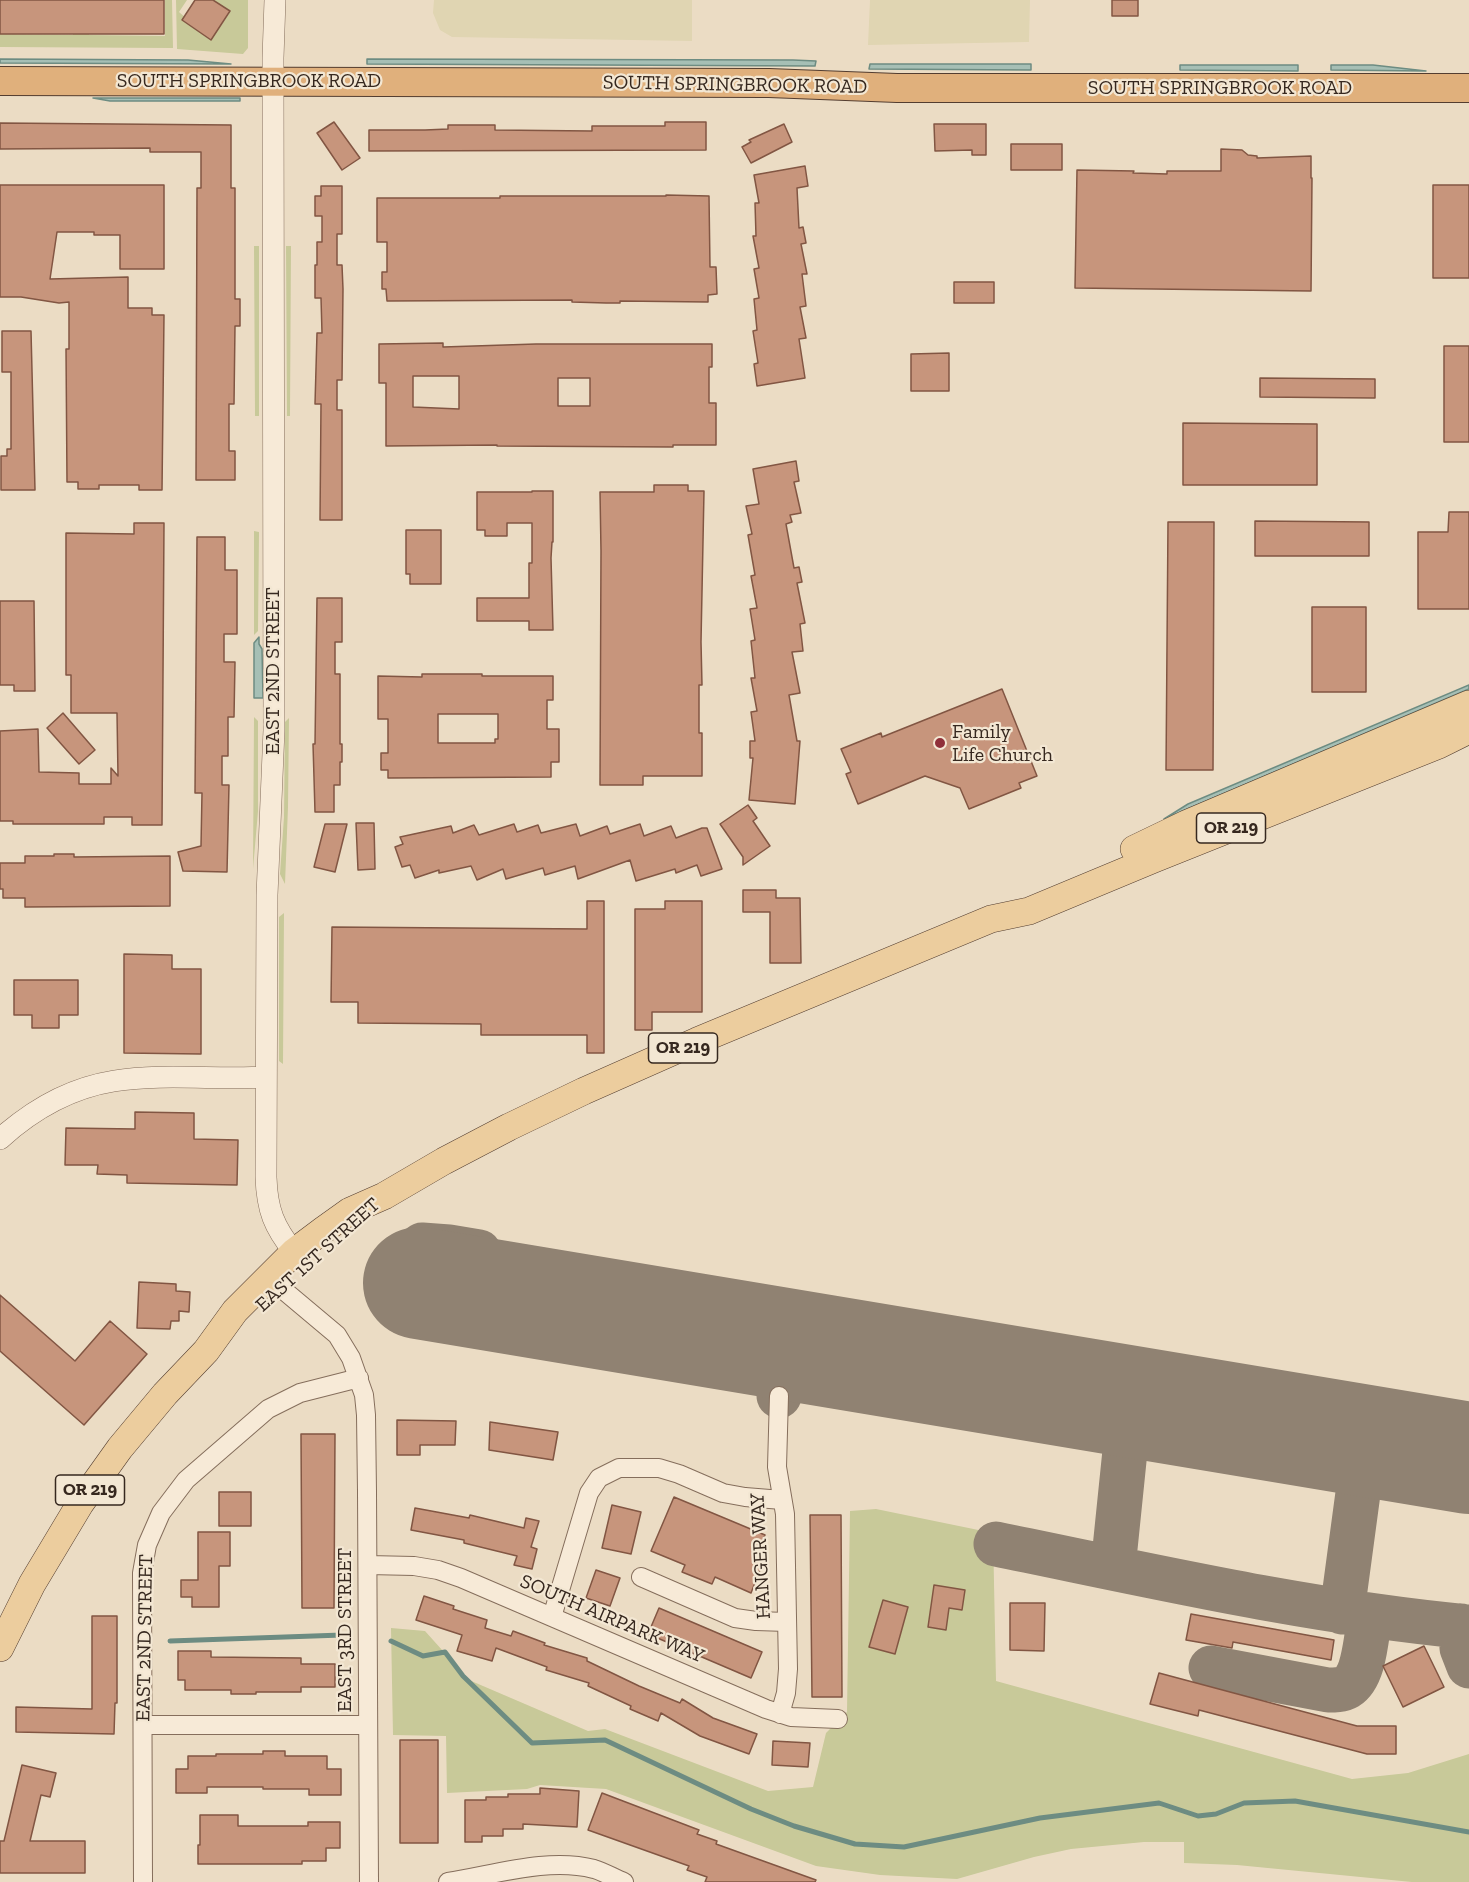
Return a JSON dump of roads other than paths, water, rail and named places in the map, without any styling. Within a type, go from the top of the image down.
[{"type":"highway","name":"SOUTH SPRINGBROOK ROAD","points":[[0,81],[769,83],[897,88],[1469,88]]},
{"type":"main road","name":"OR 219","points":[[384,1196],[508,1127],[584,1091],[991,919],[1023,898],[1186,824],[1469,704]]},
{"type":"main road","name":"OR 219","points":[[991,919],[1029,911],[1439,746],[1469,730]]},
{"type":"main road","name":"EAST 1ST STREET","points":[[0,1647],[32,1584],[80,1504],[120,1448],[165,1394],[206,1351],[235,1311],[294,1252],[350,1211],[384,1196]]},
{"type":"main road","name":"EAST 1ST STREET","points":[[206,1351],[244,1322],[306,1265],[358,1223],[384,1196]]},
{"type":"street","name":"EAST 2ND STREET","points":[[275,0],[273,81],[274,730],[267,895],[266,1192],[274,1223],[294,1252]]},
{"type":"street","points":[[0,1139],[26,1117],[45,1105],[66,1095],[113,1081],[150,1078],[266,1077]]},
{"type":"street","points":[[281,1288],[337,1335],[351,1358],[359,1378]]},
{"type":"street","name":"EAST 2ND STREET","points":[[143,1882],[142,1573],[147,1545],[161,1513],[186,1480],[268,1409],[300,1393],[359,1378]]},
{"type":"street","name":"EAST 3RD STREET","points":[[359,1378],[366,1414],[369,1882]]},
{"type":"street","name":"HANGER WAY","points":[[778,1396],[777,1467],[785,1514],[787,1622],[786,1693],[780,1714]]},
{"type":"street","points":[[552,1617],[589,1493],[598,1478],[619,1468],[659,1468],[723,1492],[745,1497],[782,1500]]},
{"type":"street","name":"SOUTH AIRPARK WAY","points":[[368,1565],[414,1566],[438,1570],[766,1709],[806,1719],[838,1719]]},
{"type":"street","points":[[641,1576],[735,1618],[787,1622]]},
{"type":"street","points":[[143,1725],[368,1725]]},
{"type":"street","points":[[448,1882],[532,1875],[568,1865],[595,1870],[624,1882]]},
{"type":"waterway","points":[[170,1641],[342,1635]]},
{"type":"waterway","points":[[391,1641],[423,1656],[445,1652],[463,1676],[532,1743],[605,1740],[751,1809],[794,1826],[855,1844],[904,1847],[1040,1818],[1159,1803],[1198,1816],[1216,1814],[1244,1803],[1295,1801],[1469,1832]]},
{"type":"place","name":"Family Life Church","points":[[940,743]]}]
